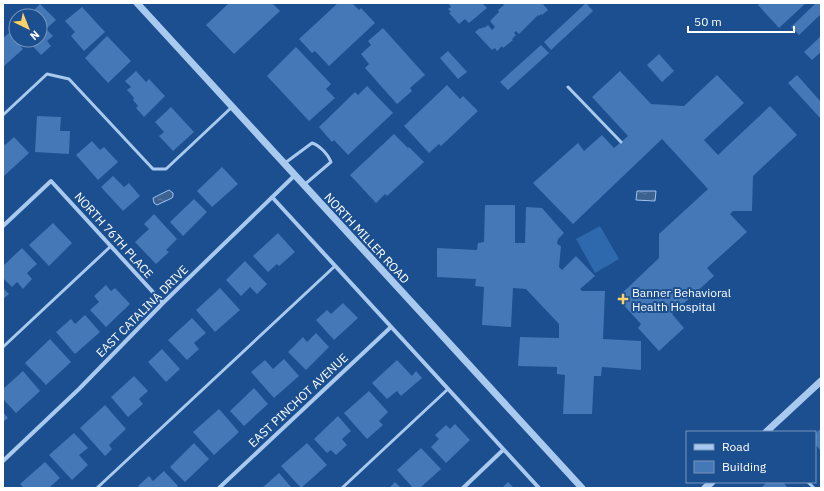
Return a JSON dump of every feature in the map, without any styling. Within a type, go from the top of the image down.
[{"type":"street","name":"NORTH MILLER ROAD","points":[[136,3],[582,488]]},
{"type":"street","name":"EAST CATALINA DRIVE","points":[[3,461],[79,389],[163,303],[294,176]]},
{"type":"street","name":"NORTH 76TH PLACE","points":[[3,226],[51,181],[163,303]]},
{"type":"street","points":[[272,197],[539,488]]},
{"type":"street","name":"EAST PINCHOT AVENUE","points":[[219,488],[391,327]]},
{"type":"street","points":[[767,431],[821,381]]},
{"type":"street","points":[[463,488],[503,450]]},
{"type":"lane","points":[[3,115],[47,74],[69,79],[153,168],[166,169],[232,108]]},
{"type":"lane","points":[[568,87],[621,142]]},
{"type":"lane","points":[[284,164],[312,143],[317,144],[329,157],[330,162],[304,186]]},
{"type":"lane","points":[[3,347],[111,246]]},
{"type":"lane","points":[[97,488],[335,266]]},
{"type":"lane","points":[[342,488],[448,389]]},
{"type":"shaded area","points":[[600,226],[619,259],[595,273],[576,239]]},
{"type":"water","points":[[169,190],[173,193],[172,198],[157,205],[154,203],[153,198]]},
{"type":"water","points":[[637,191],[656,191],[655,201],[636,200]]},
{"type":"building","points":[[229,3],[272,3],[280,11],[234,54],[206,25]]},
{"type":"building","points":[[338,3],[352,3],[359,10],[361,8],[375,23],[329,66],[315,51],[312,53],[299,39]]},
{"type":"building","points":[[448,3],[482,3],[487,8],[469,23],[465,19],[459,24],[449,13],[451,12],[448,9],[451,7]]},
{"type":"building","points":[[502,3],[542,3],[548,10],[542,15],[538,15],[519,34],[516,31],[514,33],[516,35],[512,39],[513,40],[503,48],[502,46],[497,51],[495,48],[492,50],[475,32],[488,25],[492,30],[495,27],[490,21],[499,12],[498,10],[504,5]]},
{"type":"building","points":[[586,3],[593,11],[551,50],[544,42]]},
{"type":"building","points":[[760,3],[806,3],[779,28],[758,5]]},
{"type":"building","points":[[816,3],[821,3],[821,14],[799,35],[791,27]]},
{"type":"building","points":[[40,4],[44,8],[36,8]]},
{"type":"building","points":[[82,7],[105,32],[84,51],[71,36],[75,32],[65,21]]},
{"type":"building","points":[[48,12],[56,20],[48,27]]},
{"type":"building","points":[[383,28],[425,75],[410,88],[412,91],[397,104],[365,68],[369,64],[361,54],[371,45],[368,41]]},
{"type":"building","points":[[48,31],[53,36],[48,40]]},
{"type":"building","points":[[8,34],[8,48],[23,49],[3,67],[3,38]]},
{"type":"building","points":[[107,36],[131,61],[108,83],[85,58]]},
{"type":"building","points":[[821,36],[821,52],[812,60],[804,52]]},
{"type":"building","points":[[48,42],[51,46],[41,55],[34,48],[48,48]]},
{"type":"building","points":[[541,45],[549,53],[508,90],[500,82]]},
{"type":"building","points":[[296,47],[331,84],[326,89],[335,98],[309,121],[267,76]]},
{"type":"building","points":[[448,51],[467,72],[458,79],[440,58]]},
{"type":"building","points":[[659,54],[674,71],[662,82],[647,65]]},
{"type":"building","points":[[136,71],[146,82],[149,79],[165,96],[144,117],[136,108],[138,106],[133,100],[134,98],[127,90],[131,87],[125,81]]},
{"type":"building","points":[[620,71],[651,104],[684,106],[717,75],[744,103],[704,140],[718,155],[770,106],[797,135],[753,176],[752,211],[733,211],[730,214],[747,232],[707,268],[714,276],[672,314],[684,328],[659,351],[638,328],[641,324],[617,298],[659,258],[659,234],[708,189],[662,139],[573,224],[533,183],[578,143],[584,151],[602,135],[614,148],[628,136],[592,97]]},
{"type":"building","points":[[797,75],[821,102],[821,119],[788,83]]},
{"type":"building","points":[[447,85],[460,99],[463,96],[478,111],[441,146],[439,144],[429,153],[404,126]]},
{"type":"building","points":[[367,86],[393,113],[348,155],[334,140],[332,142],[319,127],[355,92],[358,95]]},
{"type":"building","points":[[171,107],[194,132],[173,151],[159,136],[164,132],[155,122]]},
{"type":"building","points":[[37,116],[61,117],[60,131],[70,131],[69,154],[35,152]]},
{"type":"building","points":[[394,134],[424,162],[387,196],[385,194],[376,203],[350,175]]},
{"type":"building","points":[[14,137],[29,153],[4,176],[3,143],[5,145]]},
{"type":"building","points":[[92,141],[100,150],[104,147],[118,162],[98,180],[76,155]]},
{"type":"building","points":[[222,167],[238,184],[212,207],[197,191]]},
{"type":"building","points":[[113,176],[124,187],[129,183],[140,196],[123,211],[101,187]]},
{"type":"building","points":[[194,199],[207,212],[183,236],[170,222]]},
{"type":"building","points":[[485,205],[515,205],[515,243],[525,243],[526,207],[542,208],[564,233],[558,239],[557,244],[561,246],[559,267],[562,270],[576,256],[595,276],[580,289],[582,291],[605,291],[603,339],[641,341],[641,370],[602,367],[601,376],[594,376],[592,414],[563,414],[565,375],[557,374],[557,367],[518,366],[520,337],[559,338],[559,324],[526,289],[513,288],[511,327],[482,325],[484,287],[475,286],[476,279],[437,277],[437,248],[477,250],[478,243],[484,242]]},
{"type":"building","points":[[154,214],[177,239],[166,250],[169,252],[156,264],[135,242],[149,229],[144,224]]},
{"type":"building","points":[[53,223],[72,243],[49,266],[29,245]]},
{"type":"building","points":[[278,233],[295,252],[279,266],[277,264],[268,272],[253,256]]},
{"type":"building","points":[[22,248],[37,264],[27,273],[32,279],[23,289],[17,282],[12,287],[3,278],[3,266]]},
{"type":"building","points":[[245,261],[267,284],[257,294],[250,287],[241,296],[226,280]]},
{"type":"building","points":[[106,285],[111,291],[115,288],[130,304],[106,327],[90,310],[99,302],[94,296]]},
{"type":"building","points":[[3,288],[9,294],[3,299]]},
{"type":"building","points":[[220,288],[240,310],[215,332],[196,310]]},
{"type":"building","points":[[343,303],[358,318],[334,340],[316,320],[327,310],[331,314]]},
{"type":"building","points":[[85,315],[100,332],[75,354],[56,332],[71,319],[75,324]]},
{"type":"building","points":[[192,318],[206,333],[194,343],[199,349],[187,360],[168,340]]},
{"type":"building","points":[[316,333],[329,347],[306,370],[288,352],[303,337],[307,342]]},
{"type":"building","points":[[50,339],[71,362],[46,385],[25,363]]},
{"type":"building","points":[[162,349],[180,369],[166,382],[148,362]]},
{"type":"building","points":[[284,359],[299,376],[274,398],[251,372],[265,360],[273,369]]},
{"type":"building","points":[[397,360],[412,376],[416,371],[422,378],[401,396],[397,391],[387,399],[372,383]]},
{"type":"building","points":[[23,371],[40,391],[16,413],[3,399],[3,389]]},
{"type":"building","points":[[134,376],[148,391],[139,399],[143,404],[128,417],[111,397]]},
{"type":"building","points":[[254,388],[268,404],[244,426],[230,411]]},
{"type":"building","points":[[369,391],[388,412],[379,421],[383,425],[367,439],[344,413]]},
{"type":"building","points":[[105,405],[126,429],[109,445],[112,449],[105,456],[80,428]]},
{"type":"building","points":[[219,409],[239,432],[214,455],[193,432]]},
{"type":"building","points":[[3,412],[8,418],[3,422]]},
{"type":"building","points":[[338,416],[351,431],[342,439],[347,445],[336,455],[331,450],[327,453],[314,439]]},
{"type":"building","points":[[455,424],[470,440],[446,463],[431,447],[439,439],[435,435],[446,425],[450,429]]},
{"type":"building","points":[[821,428],[821,451],[816,445],[816,433]]},
{"type":"building","points":[[74,433],[88,448],[79,455],[88,465],[72,480],[49,455]]},
{"type":"building","points":[[194,443],[209,459],[185,482],[170,467]]},
{"type":"building","points":[[307,443],[327,465],[301,488],[281,466]]},
{"type":"building","points":[[421,448],[441,469],[420,488],[413,488],[397,470]]},
{"type":"building","points":[[45,462],[60,478],[50,487],[51,488],[24,488],[20,484]]},
{"type":"building","points":[[164,471],[178,486],[175,488],[140,488],[138,486],[149,476],[153,481]]},
{"type":"building","points":[[279,473],[292,488],[262,488]]},
{"type":"building","points":[[395,482],[401,488],[389,488]]},
{"type":"building","points":[[508,482],[514,488],[502,488]]},
{"type":"building","points":[[766,483],[784,483],[788,488],[761,488]]},
{"type":"place","name":"Banner Behavioral Health Hospital","points":[[623,299]]}]
